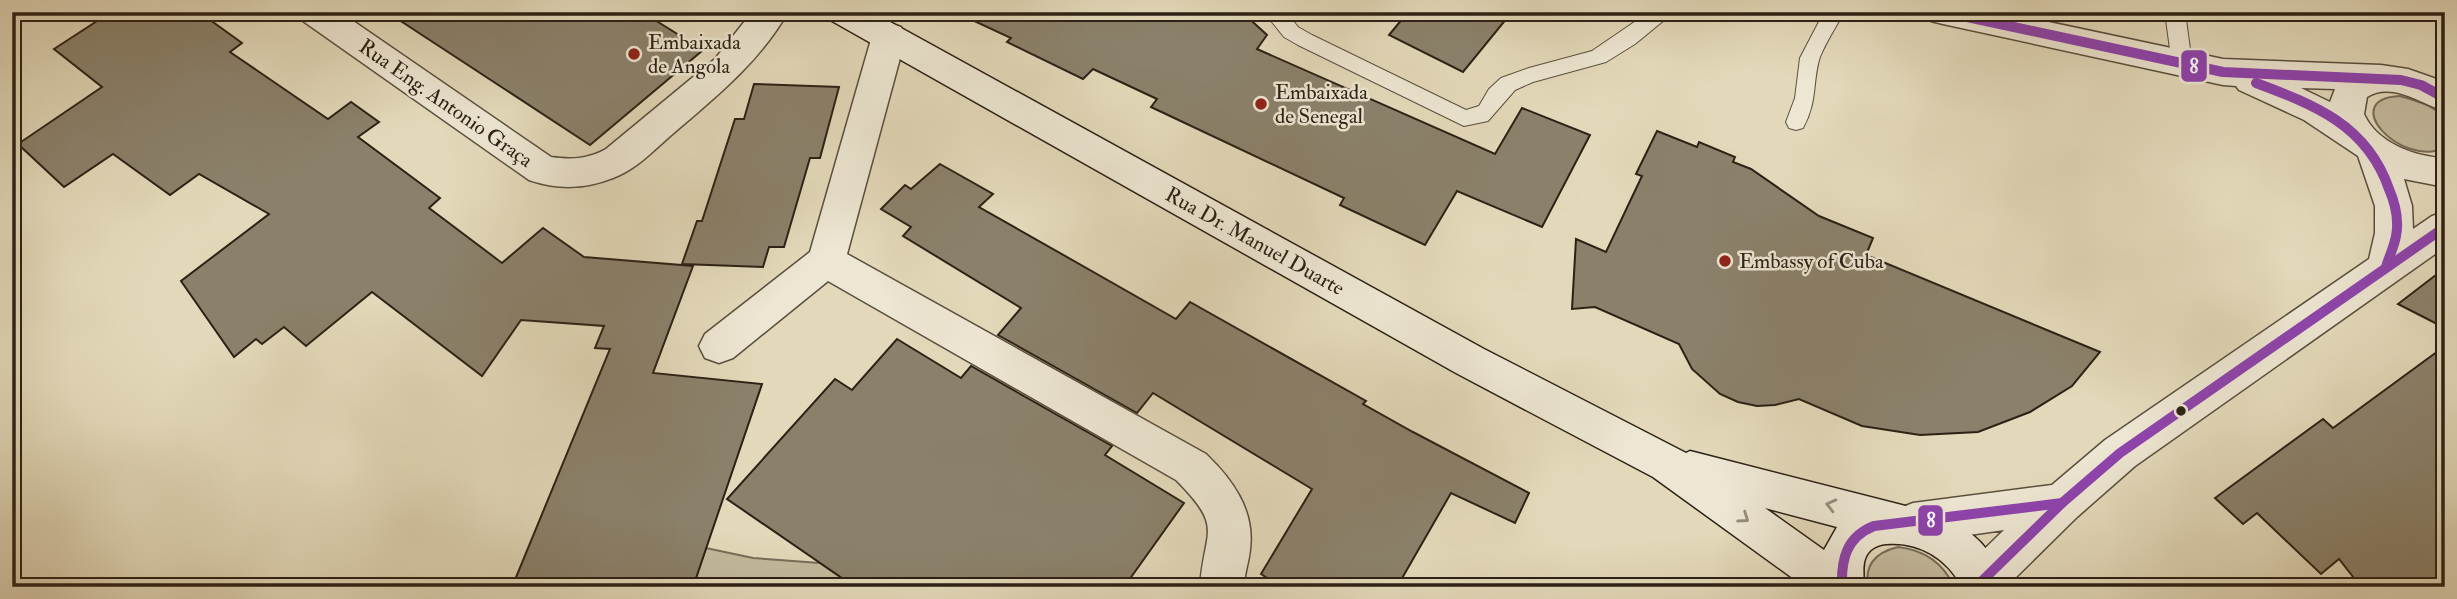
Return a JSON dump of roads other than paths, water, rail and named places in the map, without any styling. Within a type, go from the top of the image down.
[{"type":"street","name":"Rua Eng. Antonio Graça","points":[[315,12],[542,170],[559,174],[602,170],[620,159],[727,68],[771,12]]},
{"type":"street","name":"Rua Dr. Manuel Duarte","points":[[844,12],[1470,361],[1668,464],[1842,587]]},
{"type":"street","points":[[1943,12],[2223,72],[2268,87],[2316,110],[2403,165],[2445,173]]},
{"type":"street","points":[[719,346],[826,261],[889,36]]},
{"type":"street","points":[[2223,72],[2391,79],[2421,85],[2445,98]]},
{"type":"street","points":[[2386,267],[2395,239],[2396,218],[2382,169],[2367,143],[2352,125],[2347,111],[2348,98],[2354,88],[2366,81],[2391,79]]},
{"type":"street","points":[[1905,523],[1934,531],[1954,543],[1971,560],[1984,583],[2062,502],[2120,453],[2445,227]]},
{"type":"street","points":[[826,261],[1191,467],[1212,486],[1227,512],[1231,531],[1229,552],[1222,570],[1222,587]]},
{"type":"street","name":"Rua Dr. Manuel Duarte","points":[[1668,464],[1905,523]]},
{"type":"street","points":[[1842,587],[1840,565],[1843,554],[1854,537],[1871,526],[2062,502]]},
{"type":"lane","points":[[1274,12],[1290,32],[1305,40],[1464,118],[1476,119],[1483,116],[1503,87],[1543,69],[1594,59],[1664,12]]},
{"type":"lane","points":[[1796,121],[1805,99],[1810,58],[1834,12]]},
{"type":"lane","points":[[2175,12],[2182,64]]},
{"type":"lane","points":[[2391,79],[2445,83]]},
{"type":"place","name":"Embaixada de Angola","points":[[634,54]]},
{"type":"place","name":"Embaixada de Senegal","points":[[1261,104]]},
{"type":"place","name":"Embassy of Cuba","points":[[1725,261]]}]
